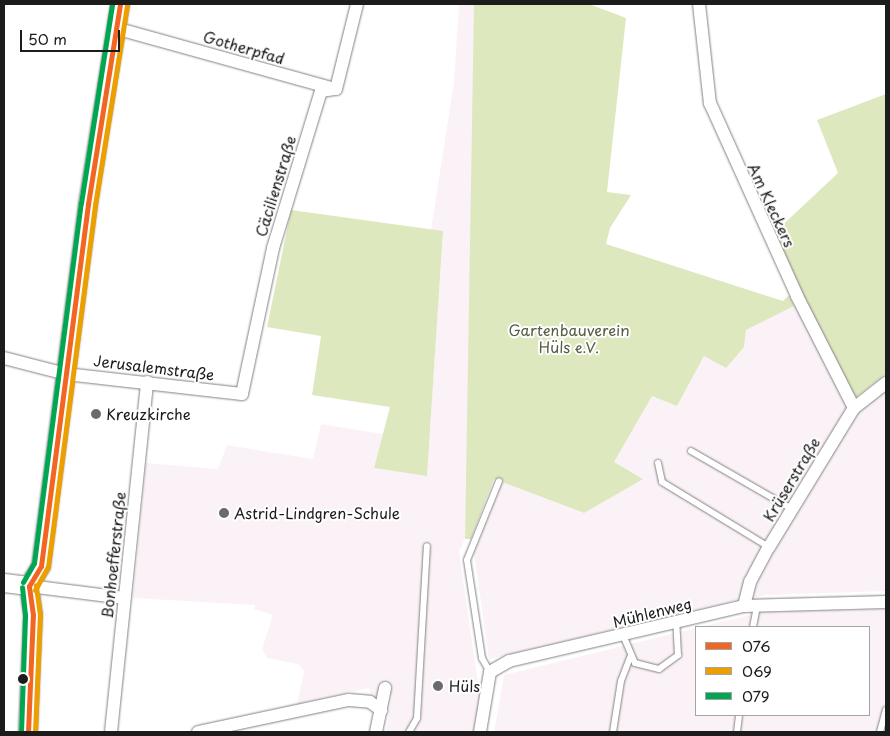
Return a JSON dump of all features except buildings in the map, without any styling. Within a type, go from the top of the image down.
[{"type":"street","points":[[28,732],[33,615],[29,586],[41,566],[66,374],[120,4]]},
{"type":"street","points":[[336,89],[357,4]]},
{"type":"street","name":"Am Kleckers","points":[[699,4],[710,103],[797,296],[854,408]]},
{"type":"street","name":"Gotherpfad","points":[[115,28],[336,89]]},
{"type":"street","name":"Cäcilienstraße","points":[[242,394],[273,248],[301,152],[321,91],[336,89]]},
{"type":"street","name":"Jerusalemstraße","points":[[4,358],[66,374],[242,394]]},
{"type":"street","name":"Bonhoefferstraße","points":[[111,732],[147,382]]},
{"type":"street","name":"Krüserstraße","points":[[750,606],[750,582],[769,546],[854,408],[886,383]]},
{"type":"street","points":[[4,583],[124,598]]},
{"type":"street","name":"Mühlenweg","points":[[490,672],[509,661],[750,606],[886,602]]},
{"type":"street","points":[[480,732],[490,672]]},
{"type":"street","points":[[376,732],[385,688]]},
{"type":"street","points":[[198,732],[349,700],[370,702],[381,710]]},
{"type":"lane","points":[[691,451],[792,509]]},
{"type":"lane","points":[[658,463],[662,482],[769,546]]},
{"type":"lane","points":[[490,672],[482,658],[467,560],[499,481]]},
{"type":"lane","points":[[409,732],[416,718],[427,546]]},
{"type":"lane","points":[[750,606],[753,626]]},
{"type":"lane","points":[[630,657],[645,667],[669,664],[678,655],[676,622]]},
{"type":"lane","points":[[613,732],[621,682],[630,657],[623,635]]},
{"type":"lane","points":[[880,732],[886,710]]},
{"type":"lane","points":[[737,732],[739,716]]},
{"type":"shaded area","points":[[459,4],[474,4],[476,90],[465,539],[459,551],[480,697],[474,732],[386,732],[392,695],[372,700],[369,688],[297,704],[304,671],[298,664],[267,658],[262,649],[273,615],[254,609],[255,605],[133,598],[146,463],[218,469],[227,445],[313,459],[321,424],[383,434],[374,468],[427,475],[443,231],[431,230],[454,82]]},
{"type":"shaded area","points":[[807,299],[858,412],[886,391],[886,591],[767,595],[732,601],[489,659],[474,553],[502,482],[583,513],[642,478],[613,462],[652,395],[677,406],[704,356],[744,347],[746,330]]},
{"type":"shaded area","points":[[886,609],[886,732],[494,732],[504,675],[695,628],[695,716],[870,716],[870,626],[705,626],[762,612]]},
{"type":"green space","name":"Gartenbauverein Hüls e.V.","points":[[474,4],[589,4],[626,18],[607,192],[631,195],[610,228],[606,244],[783,301],[789,295],[794,306],[746,330],[744,347],[726,368],[704,356],[677,406],[652,396],[614,462],[643,479],[584,513],[494,479],[471,539],[465,539]]},
{"type":"green space","points":[[886,94],[886,374],[852,400],[774,233],[838,173],[817,120]]},
{"type":"green space","points":[[291,210],[443,231],[427,476],[374,468],[390,407],[312,395],[321,336],[267,327]]},
{"type":"transit line","name":"079","points":[[23,582],[34,563],[81,203],[112,4]]},
{"type":"transit line","name":"076","points":[[29,586],[41,566],[88,204],[120,4]]},
{"type":"transit line","name":"069","points":[[35,590],[48,567],[95,205],[127,5]]},
{"type":"transit line","name":"069","points":[[35,732],[40,615],[36,585]]},
{"type":"transit line","name":"076","points":[[28,732],[33,615],[29,586]]},
{"type":"transit line","name":"079","points":[[21,732],[25,615],[22,587]]},
{"type":"place","name":"Kreuzkirche","points":[[96,414]]},
{"type":"place","name":"Astrid-Lindgren-Schule","points":[[224,513]]},
{"type":"place","name":"Hüls","points":[[438,686]]}]
